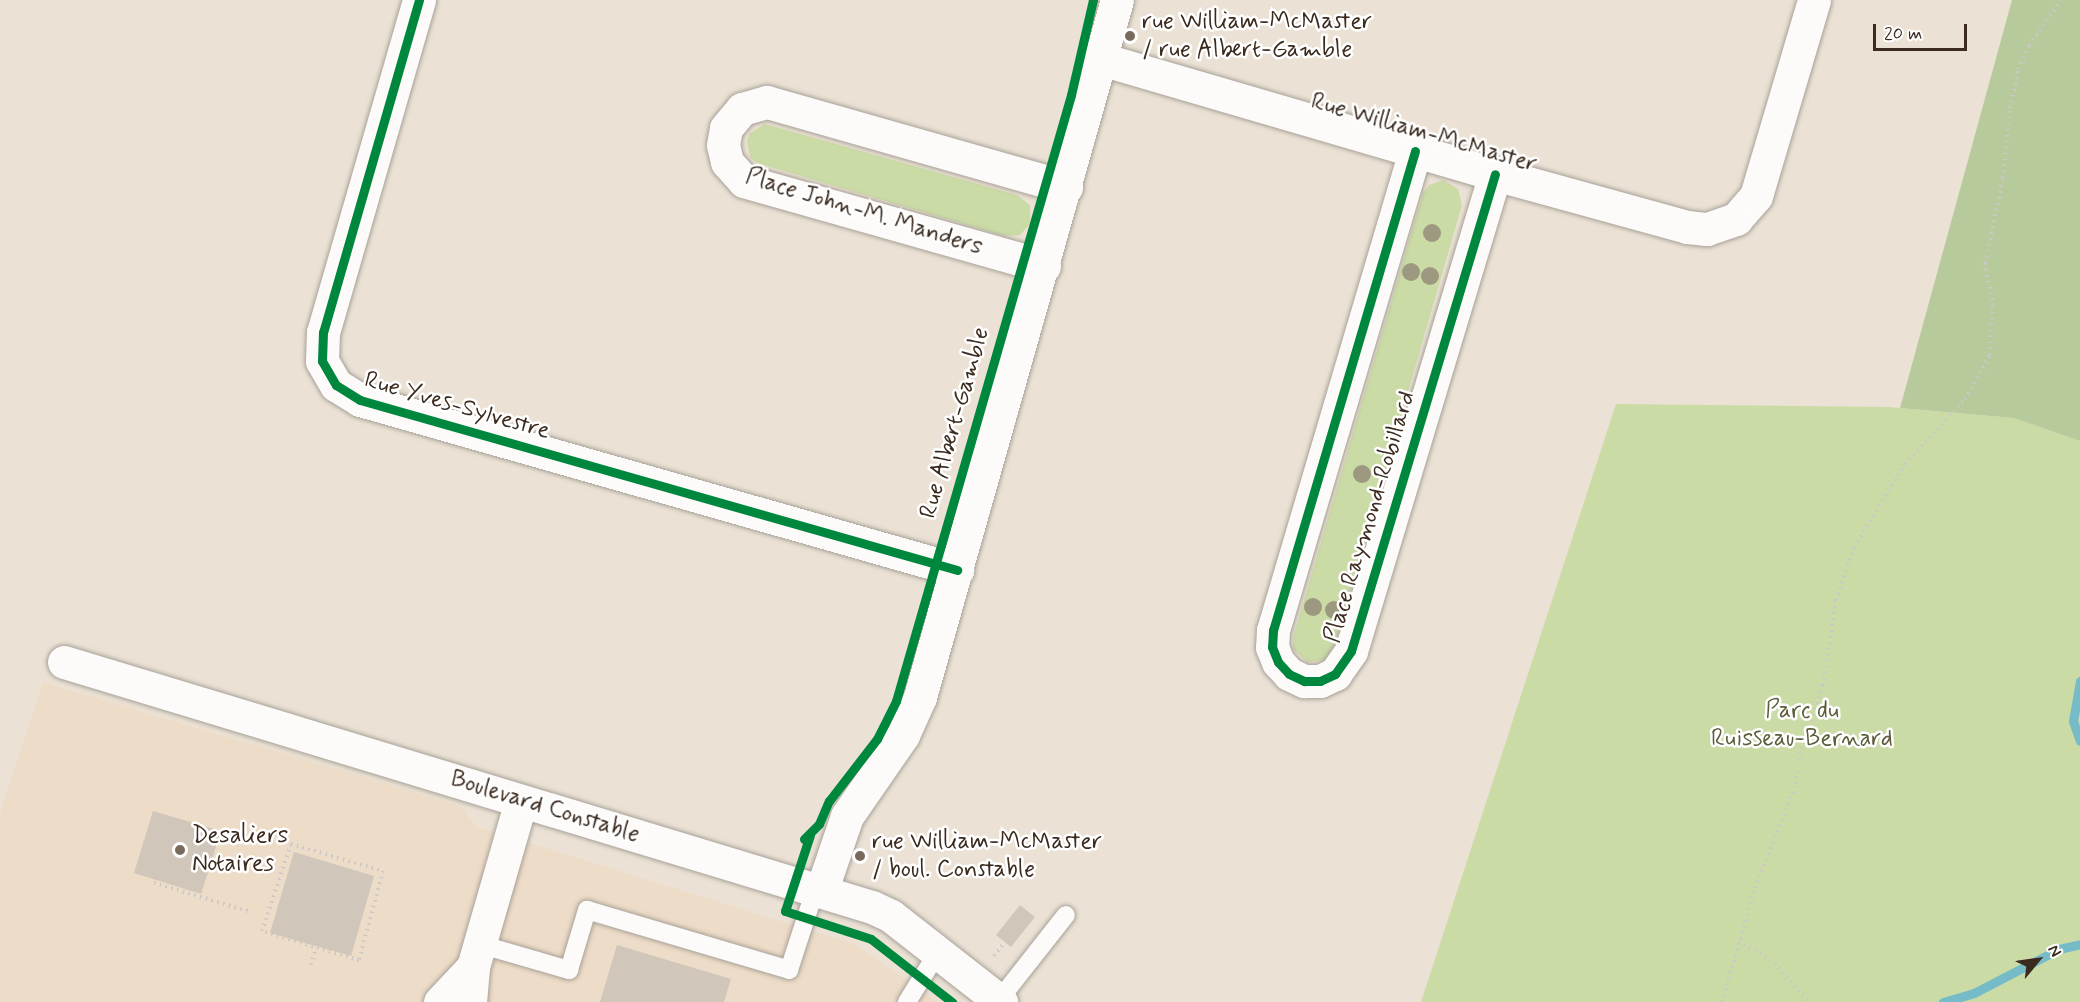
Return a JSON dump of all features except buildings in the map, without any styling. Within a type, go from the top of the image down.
[{"type":"street","name":"Rue Yves-Sylvestre","points":[[419,0],[323,332],[322,360],[336,385],[360,400],[957,570]]},
{"type":"street","name":"Rue Albert-Gamble","points":[[819,888],[847,816],[913,716],[1044,266],[1117,0]]},
{"type":"street","name":"Rue William-McMaster","points":[[1101,59],[1495,174],[1697,229],[1717,227],[1736,219],[1751,205],[1761,187],[1814,0]]},
{"type":"street","name":"Place John-M. Manders","points":[[1044,266],[744,181],[727,162],[723,145],[726,128],[742,109],[767,102],[1066,187]]},
{"type":"street","name":"Place Raymond-Robillard","points":[[1415,151],[1273,630],[1272,647],[1278,662],[1289,674],[1304,681],[1320,681],[1335,674],[1351,651],[1495,174]]},
{"type":"street","name":"Boulevard Constable","points":[[64,662],[521,801],[819,888],[881,911],[1000,1001]]},
{"type":"street","points":[[470,1002],[476,956],[521,801]]},
{"type":"street","points":[[440,1002],[476,956]]},
{"type":"lane","points":[[476,956],[569,970],[586,910],[789,970],[819,888]]},
{"type":"lane","points":[[1000,1001],[1066,915]]},
{"type":"lane","points":[[907,1002],[938,952]]},
{"type":"path","points":[[1722,1002],[1739,941],[1775,831],[1796,784],[1802,743],[1823,685],[1840,582],[1854,547],[1905,464],[1965,399],[1990,355],[1993,306],[1985,262],[2003,178],[2010,108],[2022,61],[2061,0]]},
{"type":"path","points":[[291,844],[383,870],[359,960],[316,948],[262,931],[291,844]]},
{"type":"path","points":[[154,883],[248,911]]},
{"type":"path","points":[[1739,941],[1775,963],[1808,1002]]},
{"type":"path","points":[[992,959],[1005,942]]},
{"type":"path","points":[[311,965],[316,948]]},
{"type":"shaded area","points":[[43,682],[453,804],[463,809],[477,827],[854,944],[938,1002],[0,1002],[0,814]]},
{"type":"green space","points":[[2012,0],[2080,0],[2080,441],[2014,418],[1900,408]]},
{"type":"green space","points":[[765,124],[1017,195],[1030,205],[1030,224],[1020,235],[1004,236],[757,163],[750,157],[747,141],[750,133]]},
{"type":"green space","points":[[1443,180],[1458,189],[1462,205],[1335,644],[1325,660],[1307,662],[1293,649],[1293,638],[1423,193],[1429,185]]},
{"type":"green space","name":"Parc du Ruisseau-Bernard","points":[[1616,404],[1889,407],[2014,418],[2080,441],[2080,1002],[1421,1002]]},
{"type":"waterway","points":[[2080,681],[2073,721],[2080,741]]},
{"type":"waterway","points":[[1943,1002],[1974,993],[2059,949],[2080,944]]},
{"type":"cycle path","points":[[419,0],[323,332],[322,361],[336,385],[360,400],[957,570]]},
{"type":"cycle path","points":[[804,839],[819,824],[829,801],[877,739],[896,701],[1071,95],[1093,0]]},
{"type":"cycle path","points":[[1415,151],[1273,630],[1272,647],[1278,662],[1289,674],[1304,681],[1320,681],[1335,674],[1351,651],[1495,174]]},
{"type":"cycle path","points":[[810,835],[785,911],[871,939],[952,1002]]},
{"type":"place","name":"rue William-McMaster / rue Albert-Gamble","points":[[1130,36]]},
{"type":"place","name":"Desaliers Notaires","points":[[180,850]]},
{"type":"place","name":"rue William-McMaster / boul. Constable","points":[[860,856]]}]
